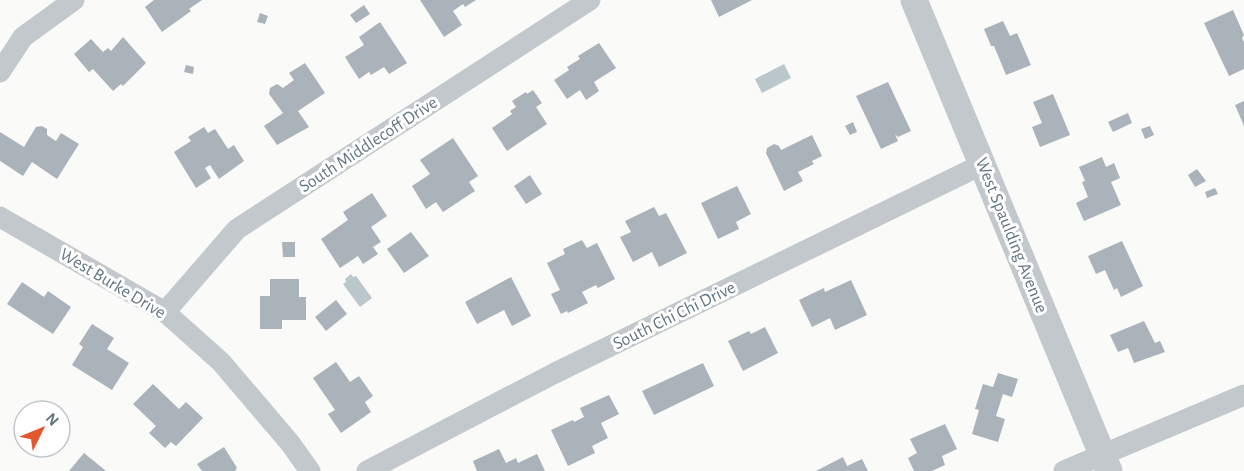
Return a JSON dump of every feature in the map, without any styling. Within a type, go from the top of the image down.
[{"type":"street","points":[[0,72],[23,37],[74,0]]},
{"type":"street","name":"South Middlecoff Drive","points":[[165,312],[237,230],[590,0]]},
{"type":"street","name":"West Spaulding Avenue","points":[[914,0],[1105,463]]},
{"type":"street","name":"South Chi Chi Drive","points":[[367,471],[555,373],[983,164]]},
{"type":"street","name":"West Burke Drive","points":[[0,218],[165,312],[221,362],[290,443],[310,471]]},
{"type":"street","points":[[1064,471],[1105,463],[1244,396]]},
{"type":"shaded area","points":[[784,64],[791,78],[762,93],[755,79]]},
{"type":"shaded area","points":[[351,274],[353,277],[356,276],[372,298],[360,307],[343,284]]},
{"type":"building","points":[[154,0],[202,0],[162,32],[145,7]]},
{"type":"building","points":[[420,0],[476,0],[465,7],[463,4],[453,11],[462,25],[444,37]]},
{"type":"building","points":[[711,0],[752,0],[719,17]]},
{"type":"building","points":[[364,5],[370,14],[356,23],[350,15]]},
{"type":"building","points":[[1233,10],[1244,35],[1242,38],[1244,69],[1229,76],[1204,23]]},
{"type":"building","points":[[260,13],[268,16],[265,24],[257,22]]},
{"type":"building","points":[[1003,21],[1010,36],[1017,33],[1031,65],[1006,75],[984,29]]},
{"type":"building","points":[[380,22],[407,63],[389,74],[384,67],[371,75],[369,72],[359,79],[345,57],[364,45],[359,37]]},
{"type":"building","points":[[123,37],[146,63],[123,86],[121,84],[113,91],[93,69],[89,72],[74,54],[91,39],[103,52],[108,48],[111,51]]},
{"type":"building","points":[[599,43],[616,68],[594,82],[599,91],[586,100],[580,90],[567,99],[554,80],[569,70],[567,67],[580,59],[578,56]]},
{"type":"building","points":[[305,63],[325,93],[298,111],[309,127],[277,145],[264,126],[283,113],[269,94],[270,88],[277,84],[283,88],[294,80],[289,73]]},
{"type":"building","points":[[186,65],[194,67],[193,74],[184,72]]},
{"type":"building","points":[[888,82],[911,131],[898,137],[895,134],[898,141],[881,149],[856,96]]},
{"type":"building","points":[[533,90],[542,103],[536,107],[547,124],[507,151],[492,128],[512,114],[510,111],[516,107],[512,101]]},
{"type":"building","points":[[1053,94],[1070,135],[1040,147],[1032,127],[1042,123],[1033,102]]},
{"type":"building","points":[[1244,101],[1244,126],[1235,105]]},
{"type":"building","points":[[1128,113],[1132,123],[1113,132],[1108,122]]},
{"type":"building","points":[[853,122],[857,132],[850,135],[845,126]]},
{"type":"building","points":[[42,126],[47,129],[47,135],[56,141],[61,133],[79,144],[57,179],[32,162],[23,176],[0,161],[0,132],[24,147],[36,127]]},
{"type":"building","points":[[1150,126],[1154,135],[1145,139],[1141,129]]},
{"type":"building","points":[[204,127],[208,133],[215,129],[228,149],[234,145],[244,161],[219,179],[210,165],[205,168],[211,178],[196,188],[174,152],[191,141],[188,137]]},
{"type":"building","points":[[812,135],[822,156],[812,161],[814,164],[798,172],[803,181],[784,191],[766,153],[767,148],[774,144],[781,150]]},
{"type":"building","points":[[453,138],[478,176],[469,182],[475,191],[443,212],[436,202],[426,209],[412,186],[430,174],[420,160]]},
{"type":"building","points":[[1102,157],[1106,167],[1114,163],[1120,178],[1111,182],[1121,205],[1084,221],[1076,203],[1088,197],[1079,167]]},
{"type":"building","points":[[1197,169],[1206,181],[1195,187],[1188,175]]},
{"type":"building","points":[[530,175],[542,194],[526,204],[514,186]]},
{"type":"building","points":[[737,186],[751,214],[736,222],[739,229],[718,239],[701,203]]},
{"type":"building","points":[[1215,188],[1218,194],[1207,198],[1205,192]]},
{"type":"building","points":[[372,193],[387,216],[371,227],[381,242],[373,247],[378,254],[363,264],[358,256],[340,268],[321,239],[348,220],[343,212]]},
{"type":"building","points":[[654,207],[659,216],[666,213],[687,253],[659,267],[652,252],[633,262],[620,237],[631,232],[625,221]]},
{"type":"building","points":[[411,232],[429,256],[404,273],[387,249]]},
{"type":"building","points":[[582,240],[587,248],[597,243],[615,279],[598,288],[596,285],[582,292],[588,303],[561,314],[551,294],[560,290],[547,263],[565,254],[563,249]]},
{"type":"building","points":[[1122,241],[1143,286],[1121,297],[1117,288],[1114,290],[1105,270],[1096,274],[1088,256]]},
{"type":"building","points":[[282,242],[295,242],[295,257],[283,257]]},
{"type":"building","points":[[511,277],[531,316],[512,326],[504,310],[477,324],[465,302]]},
{"type":"building","points":[[270,279],[299,279],[299,297],[306,297],[306,320],[282,320],[282,329],[260,329],[260,296],[270,296]]},
{"type":"building","points":[[851,280],[867,315],[835,330],[830,318],[812,327],[799,300],[824,288],[825,292]]},
{"type":"building","points":[[22,282],[44,297],[48,291],[71,307],[53,334],[7,304]]},
{"type":"building","points":[[336,300],[347,314],[326,331],[315,317]]},
{"type":"building","points":[[1144,321],[1155,343],[1160,341],[1165,352],[1134,363],[1128,348],[1118,352],[1110,335]]},
{"type":"building","points":[[92,324],[114,338],[107,349],[129,363],[112,390],[72,365],[83,347],[79,344]]},
{"type":"building","points":[[765,327],[778,353],[743,371],[728,341],[749,331],[751,334]]},
{"type":"building","points":[[336,362],[350,382],[359,376],[373,396],[365,402],[371,412],[341,433],[328,414],[335,410],[313,378]]},
{"type":"building","points":[[703,363],[714,386],[654,415],[642,391]]},
{"type":"building","points":[[998,373],[1018,379],[1012,397],[1003,394],[996,416],[1005,419],[998,442],[972,434],[979,410],[975,409],[983,384],[993,387]]},
{"type":"building","points":[[153,384],[179,409],[186,402],[203,418],[176,446],[171,442],[165,448],[149,433],[156,426],[133,404]]},
{"type":"building","points":[[609,395],[619,414],[601,423],[608,438],[592,446],[595,453],[568,466],[551,430],[584,417],[580,408]]},
{"type":"building","points":[[945,424],[957,449],[942,456],[945,465],[932,471],[914,471],[908,458],[917,453],[910,439]]},
{"type":"building","points":[[224,447],[237,468],[235,471],[202,471],[197,464]]},
{"type":"building","points":[[499,449],[506,463],[516,458],[518,463],[537,454],[545,471],[477,471],[473,461]]},
{"type":"building","points":[[84,453],[106,471],[69,471]]},
{"type":"building","points":[[843,457],[847,466],[862,459],[868,471],[816,471]]}]
